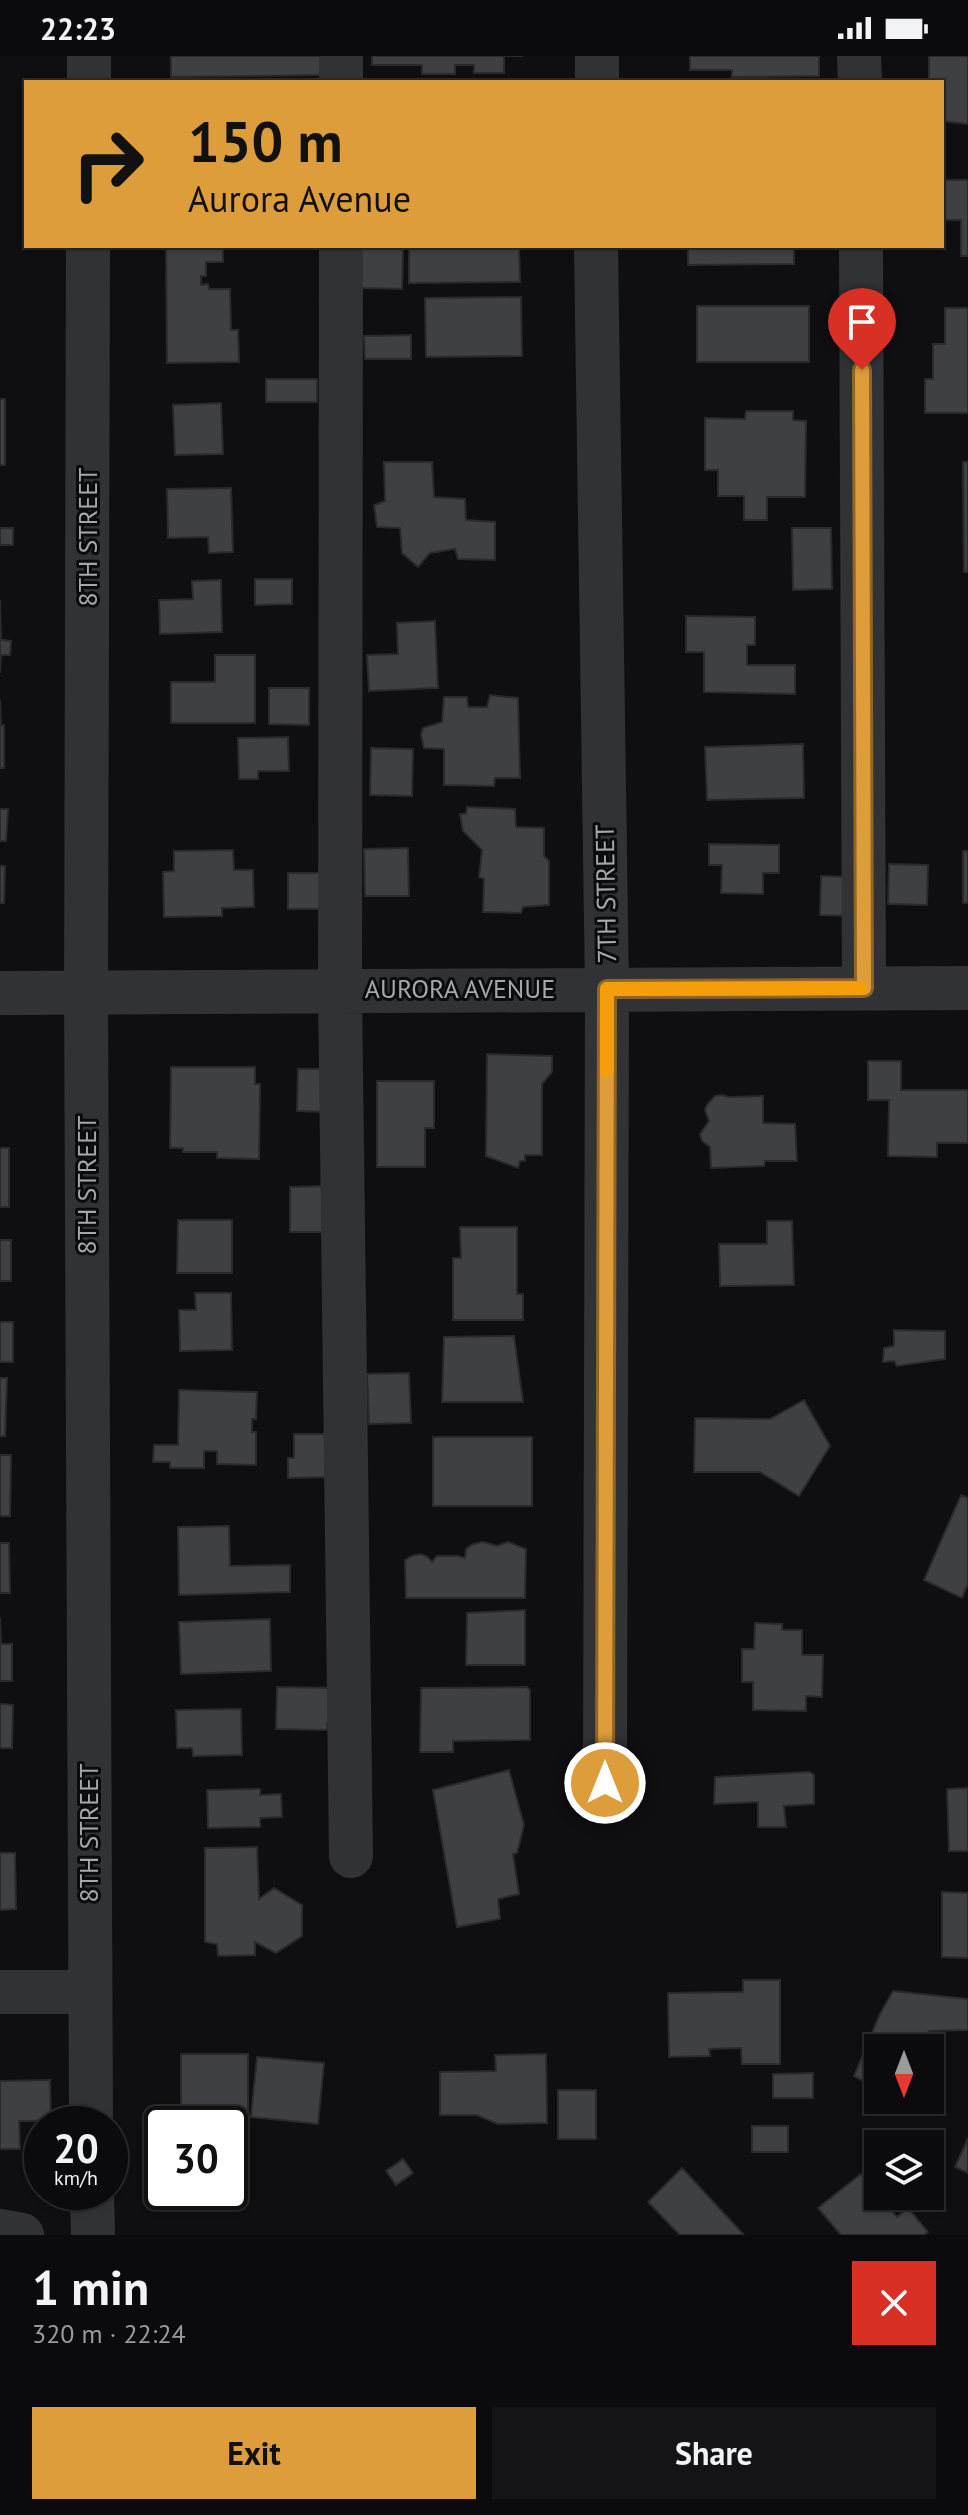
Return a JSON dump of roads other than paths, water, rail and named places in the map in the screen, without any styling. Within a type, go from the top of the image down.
[{"type":"street","points":[[89,56],[89,80]]},
{"type":"street","points":[[341,56],[341,80]]},
{"type":"street","points":[[597,56],[597,80]]},
{"type":"street","points":[[859,56],[860,80]]},
{"type":"street","name":"8TH STREET","points":[[88,248],[86,993],[91,2106]]},
{"type":"street","points":[[341,248],[340,990],[351,1856]]},
{"type":"street","name":"7TH STREET","points":[[596,248],[607,989],[605,1783]]},
{"type":"street","points":[[861,248],[864,988]]},
{"type":"street","name":"AURORA AVENUE","points":[[0,993],[968,988]]},
{"type":"street","points":[[0,1992],[90,1992]]},
{"type":"street","points":[[0,2231],[22,2235]]}]
